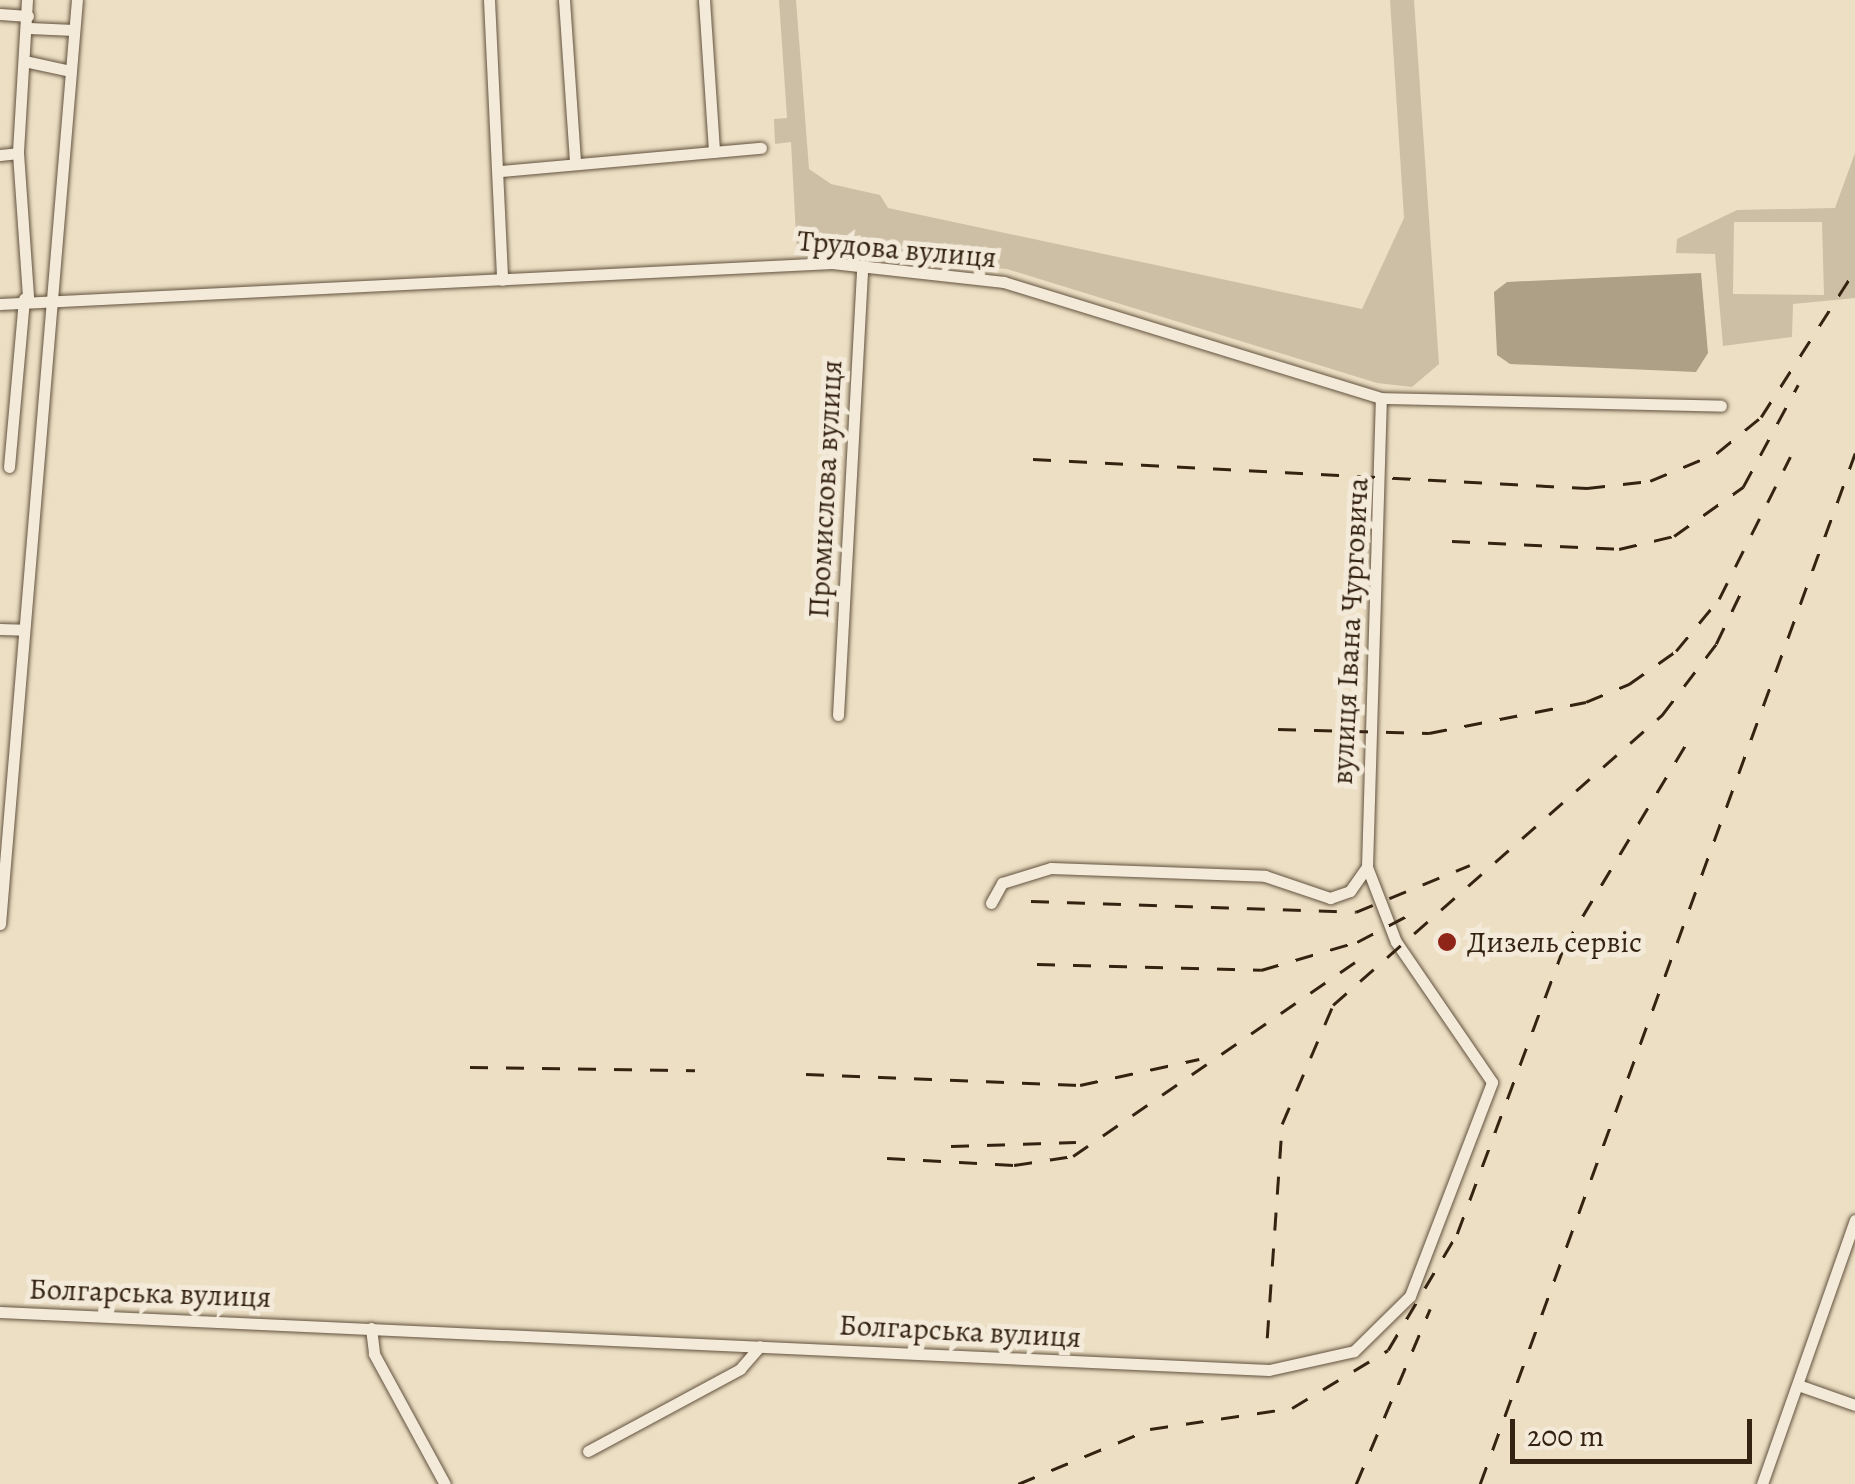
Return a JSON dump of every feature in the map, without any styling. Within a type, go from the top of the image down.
[{"type":"street","points":[[9,468],[26,298],[18,154],[29,62],[27,0]]},
{"type":"street","points":[[0,924],[3,848],[77,0]]},
{"type":"street","points":[[489,0],[501,171],[502,280]]},
{"type":"street","points":[[564,0],[575,162]]},
{"type":"street","points":[[704,0],[714,152]]},
{"type":"street","points":[[0,14],[74,30]]},
{"type":"street","points":[[29,62],[71,71]]},
{"type":"street","points":[[501,171],[762,148]]},
{"type":"street","points":[[0,155],[18,154]]},
{"type":"street","name":"Трудова вулиця","points":[[0,304],[26,298],[862,265],[1004,282],[1381,398],[1721,406]]},
{"type":"street","name":"Промислова вулиця","points":[[838,715],[862,265]]},
{"type":"street","name":"вулиця Івана Чурговича","points":[[1366,867],[1381,398]]},
{"type":"street","points":[[0,629],[24,630]]},
{"type":"street","points":[[990,903],[1002,883],[1050,868],[1266,876],[1330,898],[1350,891],[1366,867]]},
{"type":"street","name":"Болгарська вулиця","points":[[0,1312],[1269,1370],[1337,1362],[1374,1338],[1421,1273],[1492,1082],[1396,942],[1366,867]]},
{"type":"street","points":[[1762,1484],[1855,1220]]},
{"type":"street","points":[[371,1328],[374,1354],[444,1484]]},
{"type":"street","points":[[588,1451],[740,1369],[760,1346]]},
{"type":"street","points":[[1798,1385],[1855,1404]]},
{"type":"shaded area","points":[[779,0],[796,0],[809,169],[831,184],[880,195],[888,208],[1362,309],[1404,218],[1390,0],[1414,0],[1439,364],[1412,387],[1377,383],[1007,269],[797,254],[791,142],[775,144],[774,119],[787,118]]},
{"type":"shaded area","points":[[1855,153],[1855,298],[1793,304],[1792,337],[1723,346],[1715,254],[1676,253],[1677,239],[1737,210],[1835,208]],"holes":[[[1734,222],[1822,222],[1824,295],[1733,294]]]},
{"type":"shaded area","points":[[1701,273],[1708,353],[1696,372],[1510,364],[1497,355],[1494,292],[1507,282]]},
{"type":"railway","points":[[1033,459],[1587,488],[1650,481],[1717,453],[1761,417],[1855,270]]},
{"type":"railway","points":[[1452,541],[1619,549],[1674,536],[1743,487],[1798,385]]},
{"type":"railway","points":[[1480,1484],[1855,453]]},
{"type":"railway","points":[[1278,729],[1429,733],[1586,702],[1629,684],[1676,651],[1719,599],[1790,457]]},
{"type":"railway","points":[[1267,1338],[1282,1124],[1333,1005],[1662,715],[1716,644],[1743,588]]},
{"type":"railway","points":[[1018,1484],[1150,1429],[1292,1408],[1388,1350],[1457,1234],[1564,947],[1688,741]]},
{"type":"railway","points":[[1031,901],[1356,912],[1470,865]]},
{"type":"railway","points":[[1037,964],[1261,970],[1357,942],[1416,911]]},
{"type":"railway","points":[[887,1158],[1014,1165],[1073,1156],[1363,957]]},
{"type":"railway","points":[[806,1074],[1080,1085],[1199,1059]]},
{"type":"railway","points":[[470,1067],[695,1070]]},
{"type":"railway","points":[[951,1146],[1076,1142]]},
{"type":"railway","points":[[1356,1484],[1430,1309]]},
{"type":"place","name":"Дизель сервіс","points":[[1447,942]]}]
